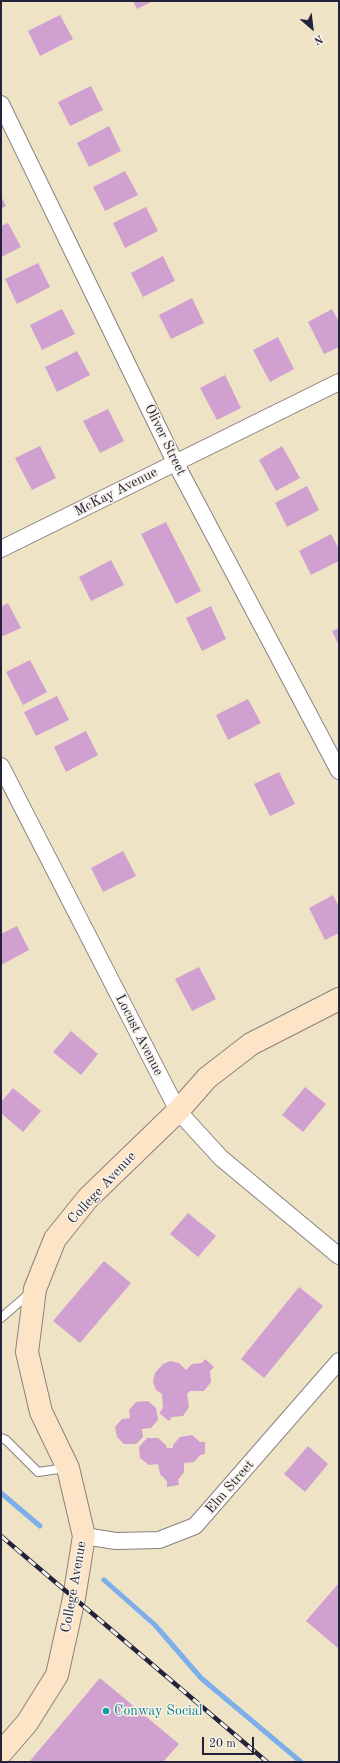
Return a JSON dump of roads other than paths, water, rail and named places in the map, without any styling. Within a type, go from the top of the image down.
[{"type":"street","name":"Oliver Street","points":[[1,104],[175,462],[339,771]]},
{"type":"street","name":"McKay Avenue","points":[[1,549],[339,382]]},
{"type":"street","name":"Locust Avenue","points":[[1,766],[178,1111],[221,1158],[339,1256]]},
{"type":"street","name":"College Avenue","points":[[1,1753],[28,1723],[57,1675],[74,1598],[84,1536],[68,1468],[41,1412],[27,1352],[35,1288],[55,1239],[88,1198],[178,1111],[207,1078],[251,1044],[339,1000]]},
{"type":"street","name":"Elm Street","points":[[84,1536],[116,1541],[159,1540],[195,1526],[339,1361]]},
{"type":"lane","points":[[1,1318],[35,1288]]},
{"type":"lane","points":[[1,1438],[6,1440],[38,1472],[68,1468]]},
{"type":"waterway","points":[[1,1493],[40,1526]]},
{"type":"waterway","points":[[104,1580],[155,1625],[201,1678],[301,1762]]},
{"type":"railway","points":[[1,1536],[267,1762]]},
{"type":"place","name":"Conway Social","points":[[106,1711]]}]
